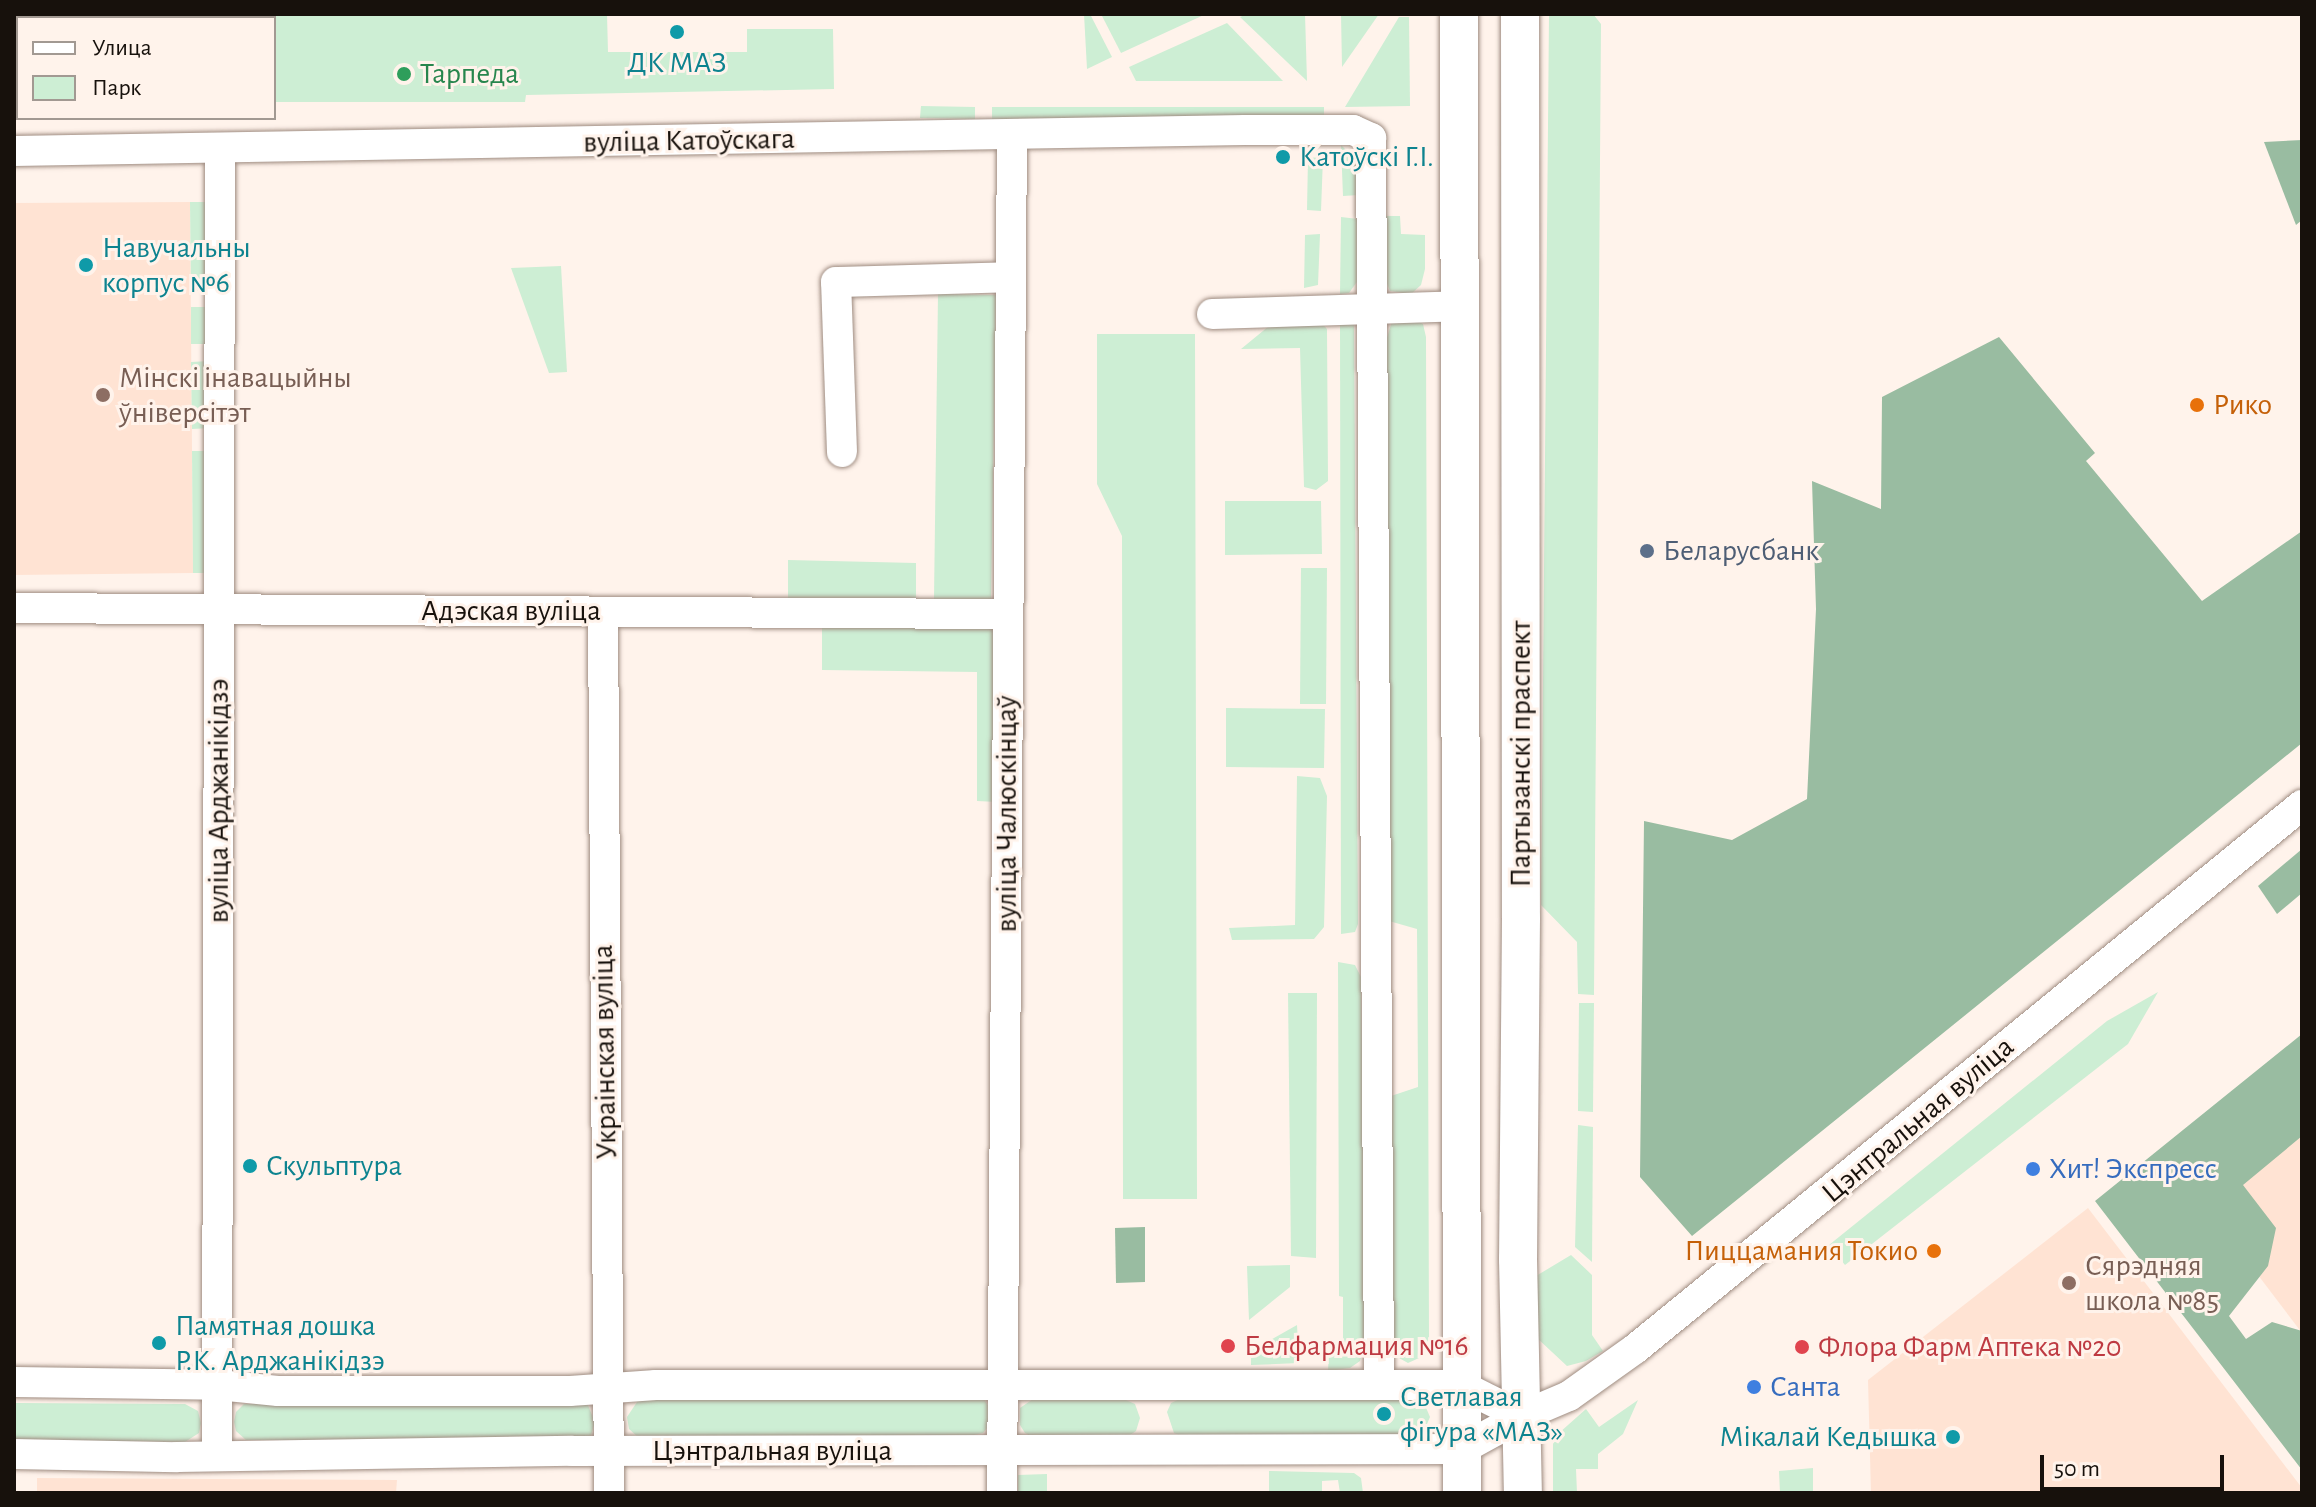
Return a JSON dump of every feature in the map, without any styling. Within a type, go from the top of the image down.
[{"type":"main road","name":"Партызанскі праспект","points":[[1459,14],[1462,1493]]},
{"type":"main road","name":"Партызанскі праспект","points":[[1520,14],[1518,1259],[1523,1493]]},
{"type":"main road","points":[[1459,75],[1482,143],[1492,152],[1504,153],[1520,137]]},
{"type":"main road","points":[[1460,306],[1475,306],[1486,313],[1521,358]]},
{"type":"street","name":"вуліца Катоўскага","points":[[14,151],[1353,130],[1371,138],[1372,309]]},
{"type":"street","name":"вуліца Чалюскінцаў","points":[[1002,1493],[1012,135]]},
{"type":"street","name":"вуліца Арджанікідзэ","points":[[217,1454],[220,148]]},
{"type":"street","points":[[842,452],[836,282],[1011,277]]},
{"type":"street","points":[[1212,314],[1460,306]]},
{"type":"street","points":[[1372,309],[1379,1385]]},
{"type":"street","name":"Адэская вуліца","points":[[14,608],[1008,614]]},
{"type":"street","name":"Украінская вуліца","points":[[603,612],[609,1493]]},
{"type":"street","name":"Цэнтральная вуліца","points":[[14,1454],[1462,1449],[1522,1416],[1569,1396],[1635,1349],[2302,805]]},
{"type":"street","points":[[14,1382],[218,1385],[278,1391],[1460,1385],[1522,1416]]},
{"type":"shaded area","name":"Мінскі інавацыйны ўніверсітэт","points":[[190,202],[193,573],[14,575],[14,203]]},
{"type":"shaded area","points":[[2302,1111],[2302,1333],[2198,1196]]},
{"type":"shaded area","name":"Сярэдняя школа №85","points":[[2088,1208],[2302,1488],[2302,1493],[1871,1493],[1868,1380]]},
{"type":"shaded area","points":[[37,1478],[397,1480],[396,1493],[37,1493]]},
{"type":"green space","name":"Тарпеда","points":[[14,14],[607,14],[608,52],[747,52],[747,29],[833,29],[834,89],[526,95],[525,102],[276,102],[276,16],[16,16],[14,102]]},
{"type":"green space","points":[[1084,14],[1090,14],[1112,57],[1087,69]]},
{"type":"green space","points":[[1101,14],[1206,14],[1121,53]]},
{"type":"green space","points":[[1247,14],[1305,14],[1307,81],[1240,17]]},
{"type":"green space","points":[[1341,14],[1379,14],[1342,67]]},
{"type":"green space","points":[[1549,14],[1593,14],[1601,24],[1594,995],[1578,994],[1577,942],[1541,905]]},
{"type":"green space","points":[[1399,17],[1409,17],[1410,106],[1345,107]]},
{"type":"green space","points":[[1227,23],[1283,81],[1136,81],[1129,67]]},
{"type":"green space","points":[[921,106],[975,107],[975,119],[920,118]]},
{"type":"green space","points":[[992,107],[1324,107],[1324,119],[992,119]]},
{"type":"green space","points":[[2302,140],[2302,220],[2296,225],[2264,142]]},
{"type":"green space","points":[[1341,145],[1357,161],[1359,195],[1343,196]]},
{"type":"green space","points":[[1323,157],[1321,211],[1307,210],[1308,158]]},
{"type":"green space","points":[[190,202],[208,202],[209,291],[191,291]]},
{"type":"green space","points":[[1386,216],[1400,216],[1401,234],[1425,235],[1425,269],[1421,285],[1411,294],[1390,291],[1384,276]]},
{"type":"green space","points":[[1341,217],[1358,219],[1359,279],[1349,293],[1340,294]]},
{"type":"green space","points":[[1320,234],[1318,285],[1304,288],[1305,235]]},
{"type":"green space","points":[[561,266],[567,372],[549,373],[511,268]]},
{"type":"green space","points":[[938,294],[996,295],[991,600],[934,599]]},
{"type":"green space","points":[[191,307],[210,307],[210,344],[191,344]]},
{"type":"green space","points":[[1410,317],[1423,324],[1426,337],[1429,1340],[1419,1358],[1408,1363],[1399,1358],[1393,1346],[1391,1096],[1418,1087],[1417,929],[1389,921],[1386,341],[1392,321]]},
{"type":"green space","points":[[1319,320],[1327,329],[1328,481],[1316,490],[1304,487],[1300,348],[1241,349],[1269,326]]},
{"type":"green space","points":[[1340,320],[1354,324],[1358,924],[1355,932],[1341,934]]},
{"type":"green space","points":[[1097,334],[1195,334],[1197,1199],[1123,1199],[1122,536],[1097,484]]},
{"type":"green space","points":[[1999,337],[2095,453],[2086,461],[2202,601],[2302,531],[2302,743],[1692,1236],[1640,1177],[1644,821],[1732,840],[1807,799],[1816,609],[1812,481],[1881,509],[1882,397]]},
{"type":"green space","points":[[210,361],[211,428],[192,429],[191,362]]},
{"type":"green space","points":[[192,451],[210,451],[211,573],[193,573]]},
{"type":"green space","points":[[1225,501],[1321,501],[1322,554],[1225,555]]},
{"type":"green space","points":[[788,560],[916,563],[916,601],[788,599]]},
{"type":"green space","points":[[1301,568],[1327,568],[1326,704],[1300,704]]},
{"type":"green space","points":[[822,624],[998,625],[997,802],[977,801],[977,672],[822,670]]},
{"type":"green space","points":[[1226,708],[1325,709],[1324,768],[1226,767]]},
{"type":"green space","points":[[1297,776],[1320,778],[1327,796],[1324,927],[1314,939],[1232,940],[1229,928],[1295,925]]},
{"type":"green space","points":[[2302,849],[2302,893],[2277,914],[2258,886]]},
{"type":"green space","points":[[1338,962],[1355,965],[1361,977],[1366,1340],[1360,1361],[1350,1368],[1328,1371],[1329,1351],[1343,1351],[1343,1297],[1339,1296]]},
{"type":"green space","points":[[2158,992],[2128,1044],[1845,1265],[1829,1245],[2107,1021]]},
{"type":"green space","points":[[1288,993],[1317,993],[1316,1258],[1291,1256]]},
{"type":"green space","points":[[1579,1003],[1594,1003],[1593,1112],[1578,1111]]},
{"type":"green space","points":[[2302,1034],[2302,1136],[2243,1185],[2276,1228],[2268,1266],[2229,1316],[2246,1339],[2272,1322],[2302,1331],[2302,1470],[2095,1201]]},
{"type":"green space","points":[[1578,1125],[1593,1127],[1592,1262],[1575,1247]]},
{"type":"green space","points":[[1145,1227],[1145,1282],[1116,1283],[1115,1228]]},
{"type":"green space","points":[[1571,1255],[1592,1275],[1592,1335],[1603,1351],[1586,1361],[1567,1366],[1537,1338],[1536,1276]]},
{"type":"green space","points":[[1290,1265],[1290,1287],[1249,1320],[1247,1266]]},
{"type":"green space","points":[[1297,1325],[1299,1363],[1251,1365],[1251,1351]]},
{"type":"green space","points":[[1407,1395],[1424,1403],[1430,1417],[1424,1431],[1407,1439],[1187,1438],[1174,1433],[1167,1412],[1171,1403],[1184,1397]]},
{"type":"green space","points":[[639,1399],[984,1399],[990,1409],[991,1423],[983,1433],[974,1435],[639,1438],[629,1429],[627,1417]]},
{"type":"green space","points":[[1033,1399],[1126,1400],[1135,1404],[1140,1418],[1136,1431],[1127,1437],[1033,1437],[1025,1433],[1020,1425],[1020,1408]]},
{"type":"green space","points":[[1638,1400],[1623,1434],[1598,1454],[1598,1469],[1576,1469],[1577,1493],[1553,1493],[1553,1443],[1559,1433],[1586,1409],[1599,1427]]},
{"type":"green space","points":[[14,1403],[185,1404],[198,1411],[201,1423],[199,1433],[185,1442],[14,1440]]},
{"type":"green space","points":[[587,1403],[595,1422],[589,1442],[246,1440],[236,1431],[234,1422],[236,1412],[244,1404]]},
{"type":"green space","points":[[1813,1468],[1813,1493],[1780,1493],[1779,1471]]},
{"type":"green space","points":[[1269,1471],[1354,1473],[1361,1478],[1363,1493],[1340,1493],[1338,1480],[1322,1481],[1322,1493],[1269,1493]]},
{"type":"green space","points":[[1047,1474],[1047,1493],[1018,1493],[1018,1475]]},
{"type":"place","name":"ДК МАЗ","points":[[677,32]]},
{"type":"place","name":"Тарпеда","points":[[404,74]]},
{"type":"place","name":"Катоўскі Г.І.","points":[[1283,157]]},
{"type":"place","name":"Навучальны корпус №6","points":[[86,265]]},
{"type":"place","name":"Мінскі інавацыйны ўніверсітэт","points":[[103,395]]},
{"type":"place","name":"Рико","points":[[2197,405]]},
{"type":"place","name":"Беларусбанк","points":[[1647,551]]},
{"type":"place","name":"Скульптура","points":[[250,1166]]},
{"type":"place","name":"Хит! Экспресс","points":[[2033,1169]]},
{"type":"place","name":"Пиццамания Токио","points":[[1934,1251]]},
{"type":"place","name":"Сярэдняя школа №85","points":[[2069,1283]]},
{"type":"place","name":"Памятная дошка Р.К. Арджанікідзэ","points":[[159,1343]]},
{"type":"place","name":"Белфармация №16","points":[[1228,1346]]},
{"type":"place","name":"Флора Фарм Аптека №20","points":[[1802,1347]]},
{"type":"place","name":"Санта","points":[[1754,1387]]},
{"type":"place","name":"Светлавая фігура «МАЗ»","points":[[1384,1414]]},
{"type":"place","name":"Мікалай Кедышка","points":[[1953,1437]]}]
